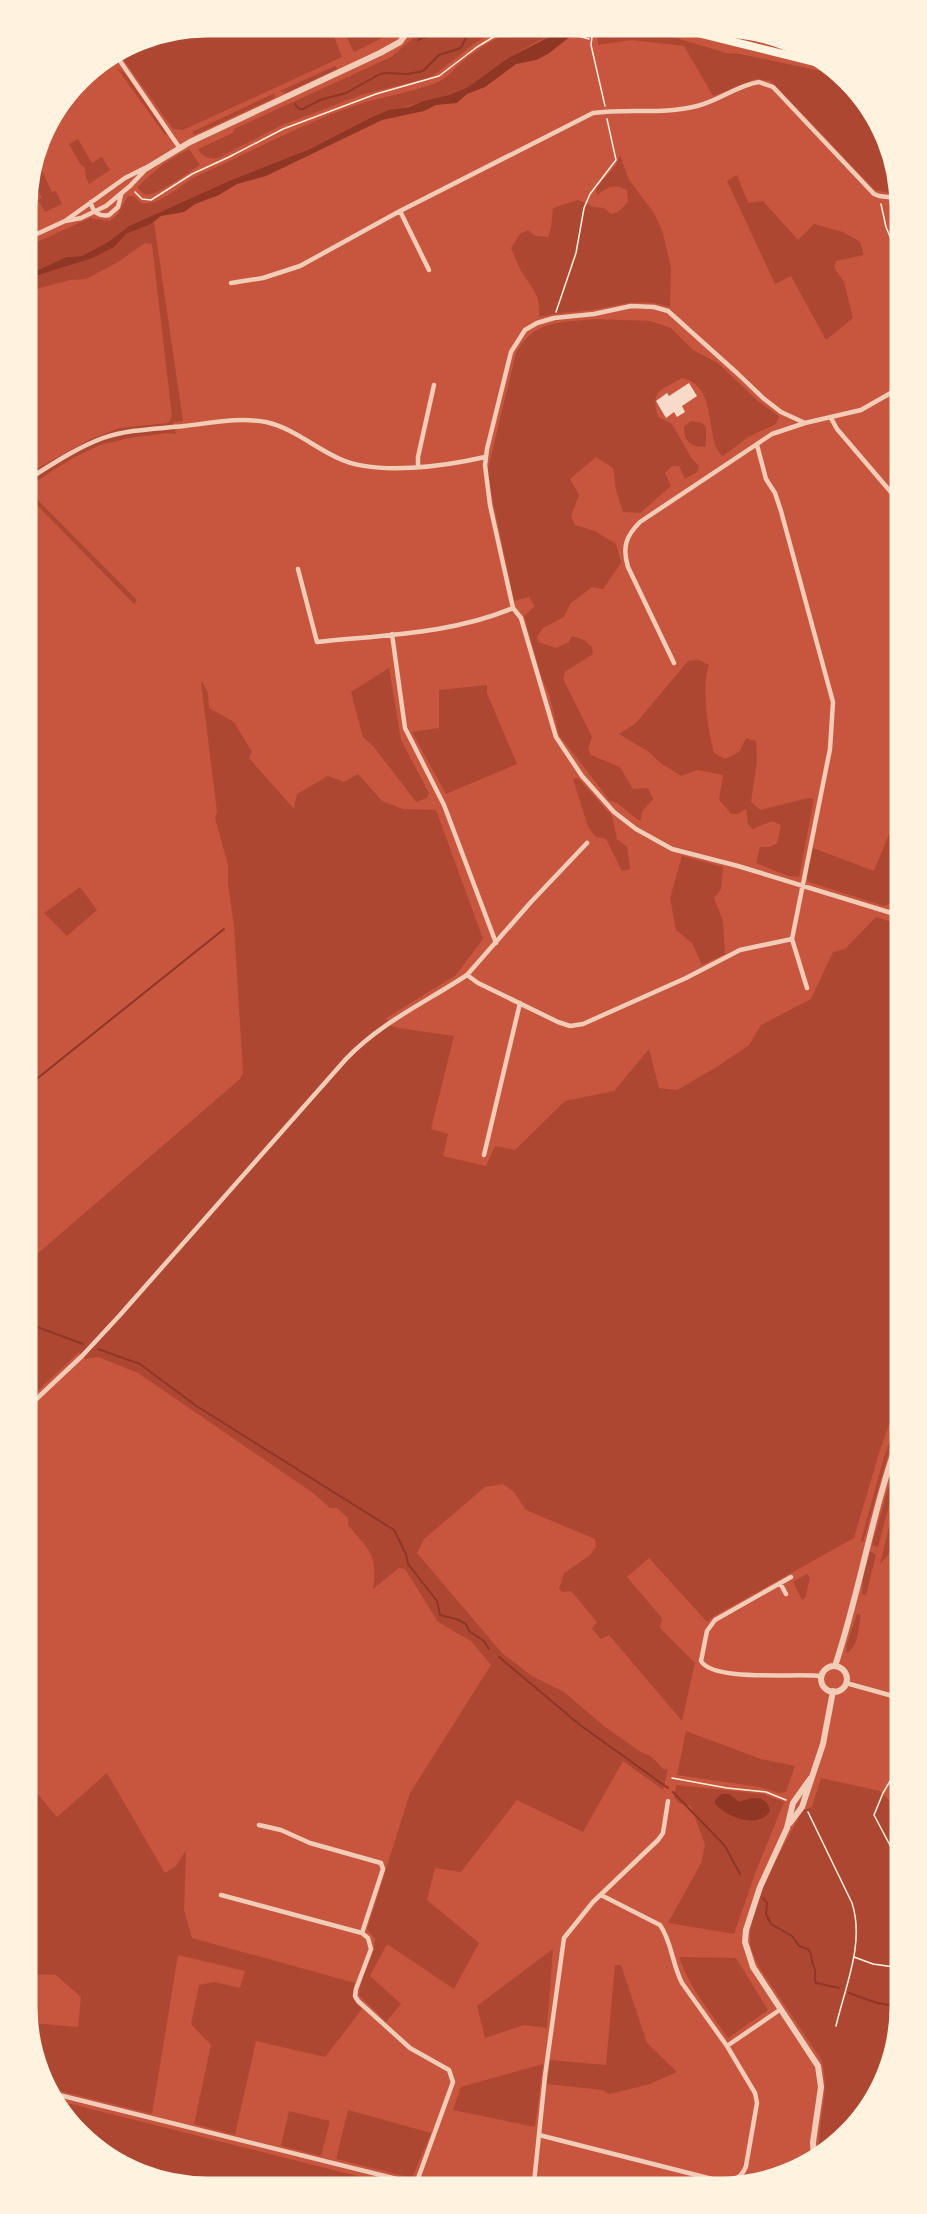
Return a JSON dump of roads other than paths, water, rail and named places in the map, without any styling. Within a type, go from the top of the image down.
[{"type":"main road","points":[[710,36],[806,60]]},
{"type":"street","points":[[36,234],[65,221],[125,178],[147,168],[179,147],[380,53],[400,42],[404,36]]},
{"type":"street","points":[[118,61],[179,147]]},
{"type":"street","points":[[231,283],[263,278],[293,268],[593,113],[681,109],[714,101],[754,83],[765,83],[773,87],[874,194],[891,197]]},
{"type":"street","points":[[65,221],[81,218],[106,206],[122,194],[147,168]]},
{"type":"street","points":[[90,202],[94,211],[101,216],[112,214],[118,207],[122,194]]},
{"type":"street","points":[[400,211],[429,270]]},
{"type":"street","points":[[805,423],[782,412],[763,398],[668,311],[654,307],[631,306],[594,314],[554,318],[537,323],[525,330],[511,352],[485,457],[490,505],[513,609],[521,618],[554,731],[582,776],[614,812],[656,842],[672,849],[738,866],[891,913]]},
{"type":"street","points":[[418,466],[434,385]]},
{"type":"street","points":[[675,663],[628,567],[625,555],[627,538],[630,533],[640,522],[772,434],[805,423],[861,410],[891,393]]},
{"type":"street","points":[[831,418],[837,429],[891,492]]},
{"type":"street","points":[[36,475],[74,452],[109,436],[133,431],[249,420],[284,428],[341,460],[361,465],[385,468],[453,464],[485,457]]},
{"type":"street","points":[[757,445],[766,479],[775,493],[781,511],[833,702],[830,749],[792,939],[807,988]]},
{"type":"street","points":[[298,569],[317,642],[477,622],[513,609]]},
{"type":"street","points":[[392,634],[405,728],[444,805],[496,943]]},
{"type":"street","points":[[36,1399],[120,1315],[361,1043],[407,1011],[467,975],[587,843]]},
{"type":"street","points":[[467,975],[478,983],[570,1026],[583,1024],[686,978],[740,950],[792,939]]},
{"type":"street","points":[[484,1155],[520,1003]]},
{"type":"street","points":[[836,1666],[891,1461]]},
{"type":"street","points":[[792,1577],[716,1620],[710,1626],[701,1661],[711,1670],[742,1675],[821,1676]]},
{"type":"street","points":[[780,1583],[786,1594]]},
{"type":"street","points":[[836,1666],[847,1676],[843,1688],[833,1691],[824,1686],[821,1676],[825,1669],[836,1666]]},
{"type":"street","points":[[846,1683],[891,1696]]},
{"type":"street","points":[[813,2150],[821,2077],[813,2057],[753,1967],[745,1942],[746,1930],[759,1887],[787,1828],[802,1807],[823,1744],[833,1691]]},
{"type":"street","points":[[535,2178],[562,1942],[567,1932],[601,1895],[658,1840],[663,1833],[668,1801]]},
{"type":"street","points":[[259,1825],[281,1830],[310,1843],[381,1863],[383,1869],[362,1933]]},
{"type":"street","points":[[221,1895],[362,1933],[368,1938],[371,1948],[356,1989],[355,1996],[358,2001],[410,2048],[449,2070],[452,2075],[453,2082],[418,2178]]},
{"type":"street","points":[[601,1895],[660,1925],[666,1933],[676,1973],[727,2046],[755,2093],[757,2103],[746,2166],[743,2173],[738,2177]]},
{"type":"street","points":[[727,2046],[781,2009]]},
{"type":"street","points":[[61,2096],[392,2178]]},
{"type":"street","points":[[539,2135],[708,2178]]},
{"type":"waterway","points":[[418,40],[427,36]]},
{"type":"waterway","points":[[295,104],[299,109],[303,109],[320,100],[346,93],[380,74],[408,74],[423,71],[439,55],[461,48],[467,36]]},
{"type":"waterway","points":[[36,1079],[224,929]]},
{"type":"waterway","points":[[36,1327],[83,1344]]},
{"type":"waterway","points":[[98,1349],[140,1364],[195,1405],[394,1530],[406,1554],[408,1564],[437,1601],[440,1615],[466,1624],[469,1631],[484,1641],[489,1649]]},
{"type":"waterway","points":[[499,1657],[580,1725],[668,1788]]},
{"type":"waterway","points":[[673,1792],[725,1846],[740,1874]]},
{"type":"waterway","points":[[763,1898],[767,1903],[766,1914],[771,1924],[792,1936],[799,1946],[808,1949],[815,1970],[816,1983],[839,1988]]},
{"type":"waterway","points":[[849,1993],[881,2004],[891,2005]]}]
